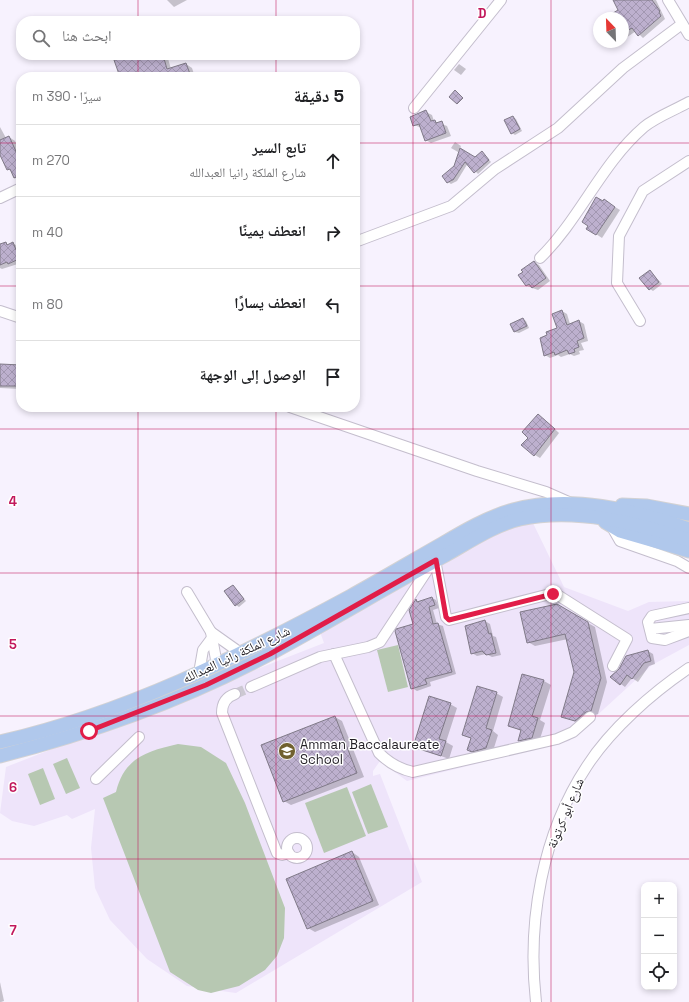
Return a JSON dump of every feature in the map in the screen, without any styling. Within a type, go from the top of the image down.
[{"type":"main road","name":"شارع الملكة رانيا العبدالله","points":[[0,742],[71,724],[199,673],[242,654],[481,523],[512,510],[544,505],[572,504],[596,506],[619,509],[689,529]]},
{"type":"main road","points":[[596,506],[647,506],[689,514]]},
{"type":"main road","name":"شارع الملكة رانيا العبدالله","points":[[0,756],[89,731],[206,685],[270,654],[490,531],[518,520],[551,516],[650,528],[689,540]]},
{"type":"main road","points":[[607,523],[689,552]]},
{"type":"street","points":[[414,108],[501,0]]},
{"type":"street","points":[[668,0],[689,35]]},
{"type":"street","points":[[360,240],[451,206],[495,169],[558,128],[623,68],[682,24]]},
{"type":"street","points":[[540,258],[554,244],[620,153],[635,137],[645,127],[689,102]]},
{"type":"street","points":[[640,321],[617,283],[619,236],[644,191],[689,161]]},
{"type":"street","points":[[0,198],[16,190]]},
{"type":"street","points":[[0,311],[16,316]]},
{"type":"street","points":[[305,412],[470,469],[546,492],[572,504]]},
{"type":"street","points":[[607,523],[620,541],[677,561],[689,568]]},
{"type":"street","points":[[677,561],[689,552]]},
{"type":"street","points":[[251,687],[320,657],[368,647],[380,642],[434,561]]},
{"type":"street","points":[[434,561],[446,617],[449,620],[550,594],[556,594],[626,638],[627,641],[613,666]]},
{"type":"street","points":[[187,592],[211,635],[217,665]]},
{"type":"street","points":[[689,608],[652,616],[648,622],[652,638],[665,640],[689,632]]},
{"type":"street","points":[[650,629],[689,625]]},
{"type":"street","points":[[211,635],[242,654]]},
{"type":"street","points":[[199,673],[204,650],[211,635]]},
{"type":"street","points":[[334,654],[379,753],[388,762],[413,772],[557,739],[573,732],[590,718]]},
{"type":"street","name":"شارع أبو كرتونة","points":[[536,1002],[534,956],[537,902],[544,865],[571,794],[587,765],[607,740],[650,698],[689,668]]},
{"type":"street","points":[[235,694],[227,699],[223,705],[222,713],[277,853],[282,855],[289,853]]},
{"type":"street","points":[[96,779],[139,737]]},
{"type":"shaded area","name":"Amman Baccalaureate School","points":[[515,520],[532,521],[564,587],[628,611],[649,602],[689,601],[689,645],[652,665],[569,741],[407,781],[380,761],[373,771],[373,776],[380,774],[422,882],[236,993],[187,986],[147,959],[110,920],[95,888],[91,848],[95,809],[72,819],[67,815],[34,826],[12,821],[0,813],[6,767],[324,643],[319,629]]},
{"type":"green space","points":[[398,645],[408,687],[388,692],[377,650]]},
{"type":"green space","points":[[178,744],[201,747],[226,763],[245,803],[285,908],[284,938],[277,956],[265,970],[239,986],[211,993],[198,990],[170,972],[103,798],[116,792],[125,771],[138,758],[147,753]]},
{"type":"green space","points":[[67,758],[80,788],[66,794],[53,764]]},
{"type":"green space","points":[[43,768],[55,799],[40,805],[28,774]]},
{"type":"green space","points":[[371,784],[388,827],[368,834],[352,792]]},
{"type":"green space","points":[[347,787],[366,836],[324,853],[305,803]]},
{"type":"building","points":[[613,0],[652,0],[660,11],[661,16],[638,36],[632,28],[629,30],[629,12],[615,12],[618,10]]},
{"type":"building","points":[[114,60],[164,60],[167,69],[186,63],[189,72],[118,72]]},
{"type":"building","points":[[455,90],[463,98],[457,104],[449,97]]},
{"type":"building","points":[[426,110],[431,121],[435,120],[436,123],[442,121],[446,133],[425,141],[419,124],[413,126],[410,117]]},
{"type":"building","points":[[513,116],[520,129],[511,134],[504,120]]},
{"type":"building","points":[[9,136],[16,151],[16,177],[14,178],[10,169],[7,170],[0,155],[0,140]]},
{"type":"building","points":[[460,148],[475,157],[482,151],[489,160],[474,173],[465,162],[453,180],[447,183],[442,176],[454,166]]},
{"type":"building","points":[[596,197],[603,201],[604,199],[615,207],[596,235],[586,229],[588,226],[582,222]]},
{"type":"building","points":[[6,242],[7,245],[13,242],[16,250],[16,260],[8,264],[7,262],[0,265],[0,244]]},
{"type":"building","points":[[534,261],[546,278],[532,288],[529,284],[526,286],[518,275],[523,272],[521,270]]},
{"type":"building","points":[[650,270],[659,282],[649,290],[639,278]]},
{"type":"building","points":[[562,310],[567,325],[579,320],[584,338],[577,341],[579,347],[574,349],[575,352],[569,354],[567,350],[555,355],[554,352],[544,356],[540,338],[547,335],[546,332],[557,328],[552,314]]},
{"type":"building","points":[[523,318],[527,326],[514,332],[510,324]]},
{"type":"building","points":[[0,364],[16,365],[16,386],[0,386]]},
{"type":"building","points":[[538,414],[555,429],[534,456],[521,445],[528,438],[522,432]]},
{"type":"building","points":[[233,585],[244,599],[235,606],[224,591]]},
{"type":"building","points":[[432,597],[435,605],[429,607],[433,624],[438,623],[452,672],[425,679],[427,684],[411,689],[395,631],[396,629],[413,624],[409,610],[416,599],[417,602]]},
{"type":"building","points":[[557,604],[588,622],[601,678],[591,711],[586,712],[575,721],[561,717],[574,672],[565,634],[527,643],[520,612]]},
{"type":"building","points":[[485,620],[489,634],[491,633],[496,653],[486,655],[482,651],[471,654],[465,626]]},
{"type":"building","points":[[648,650],[651,661],[644,663],[632,679],[627,675],[620,685],[610,677],[619,669],[626,656]]},
{"type":"building","points":[[522,674],[544,680],[532,716],[538,718],[532,738],[518,741],[521,730],[508,726]]},
{"type":"building","points":[[477,686],[497,692],[486,728],[492,730],[486,748],[472,752],[467,750],[471,738],[462,735]]},
{"type":"building","points":[[429,696],[451,703],[439,739],[446,741],[441,756],[413,747]]},
{"type":"building","points":[[335,716],[357,773],[283,802],[261,745]]},
{"type":"building","points":[[352,851],[373,901],[307,929],[286,879]]},
{"type":"tunnel","points":[[235,694],[251,687]]},
{"type":"place","name":"Amman Baccalaureate School","points":[[287,751]]},
{"type":"route","points":[[89,731],[206,685],[270,654],[436,560],[446,617],[449,620],[553,594]]}]
